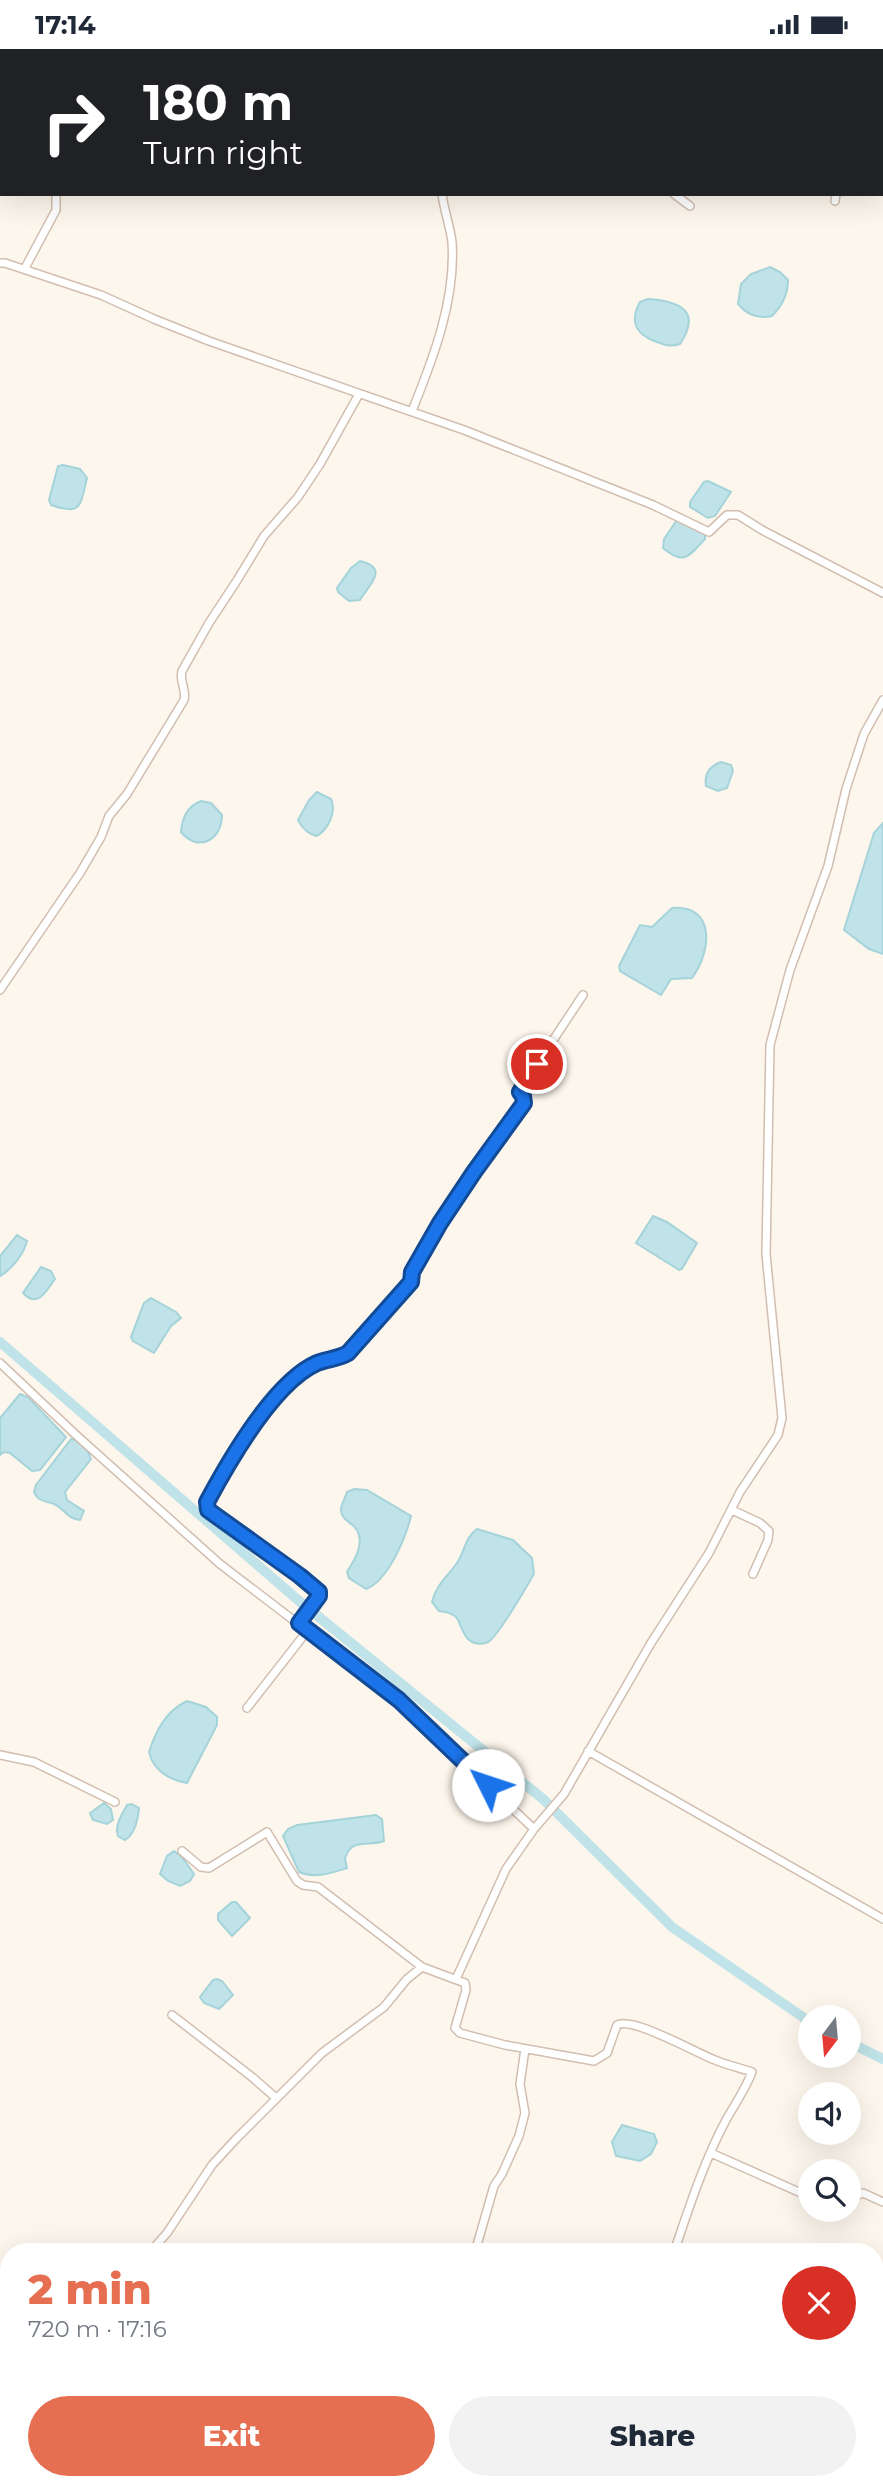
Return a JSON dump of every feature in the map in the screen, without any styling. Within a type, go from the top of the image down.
[{"type":"street","points":[[25,268],[56,210],[57,196]]},
{"type":"street","points":[[412,411],[430,365],[450,288],[452,241],[442,196]]},
{"type":"street","points":[[677,196],[690,206]]},
{"type":"street","points":[[0,263],[25,268],[101,295],[209,341],[412,411],[653,505],[709,532],[727,515],[738,515],[883,593]]},
{"type":"street","points":[[0,990],[80,873],[102,837],[109,816],[127,794],[184,700],[186,694],[182,671],[209,623],[264,535],[298,496],[320,464],[359,394]]},
{"type":"street","points":[[456,1979],[506,1869],[564,1794],[652,1643],[709,1553],[740,1492],[778,1436],[782,1418],[766,1254],[771,1045],[790,970],[828,866],[846,789],[864,734],[883,700]]},
{"type":"street","points":[[299,1623],[319,1596],[319,1592],[208,1510],[207,1502],[249,1434],[282,1390],[317,1363],[348,1353],[411,1282],[412,1272],[440,1223],[524,1103],[520,1092],[522,1087],[583,995]]},
{"type":"street","points":[[0,1363],[220,1564],[399,1700],[536,1827]]},
{"type":"street","points":[[732,1510],[760,1523],[769,1531],[768,1540],[753,1574]]},
{"type":"street","points":[[247,1708],[308,1630]]},
{"type":"street","points":[[588,1751],[883,1919]]},
{"type":"street","points":[[0,1755],[34,1762],[115,1802]]},
{"type":"street","points":[[182,1851],[201,1867],[209,1868],[267,1832],[297,1881],[303,1885],[318,1887],[422,1967],[456,1979],[467,1986],[454,2028],[460,2033],[525,2049],[594,2061],[607,2053],[617,2025],[624,2023],[646,2029],[715,2060],[752,2073],[711,2154],[677,2243]]},
{"type":"street","points":[[158,2243],[212,2165],[275,2098],[322,2053],[384,2007],[407,1979],[422,1967]]},
{"type":"street","points":[[172,2015],[275,2098]]},
{"type":"street","points":[[478,2243],[494,2186],[519,2136],[525,2113],[520,2084],[525,2049]]},
{"type":"street","points":[[711,2154],[798,2192]]},
{"type":"street","points":[[861,2194],[883,2202]]},
{"type":"water","points":[[770,267],[788,280],[786,295],[772,316],[753,315],[738,304],[741,284],[751,274]]},
{"type":"water","points":[[648,299],[670,302],[684,310],[689,323],[680,344],[663,344],[639,332],[635,316],[640,302]]},
{"type":"water","points":[[58,466],[80,469],[87,478],[81,502],[74,509],[51,505],[49,500]]},
{"type":"water","points":[[708,481],[731,492],[715,516],[708,518],[690,507],[690,502],[704,482]]},
{"type":"water","points":[[677,520],[705,534],[705,539],[695,550],[681,558],[663,548],[664,539]]},
{"type":"water","points":[[360,561],[374,568],[375,577],[360,600],[349,601],[337,588],[351,568]]},
{"type":"water","points":[[721,762],[731,765],[733,771],[727,788],[718,791],[706,786],[706,778],[711,768]]},
{"type":"water","points":[[317,792],[331,799],[333,809],[328,825],[317,836],[306,831],[298,820],[309,800]]},
{"type":"water","points":[[201,801],[211,803],[222,815],[221,824],[214,837],[208,841],[195,842],[181,832],[187,813]]},
{"type":"water","points":[[883,823],[883,954],[869,949],[844,930],[874,833]]},
{"type":"water","points":[[672,908],[687,909],[697,914],[706,932],[706,944],[692,978],[671,979],[661,995],[620,971],[619,966],[640,925],[652,927]]},
{"type":"water","points":[[653,1216],[667,1222],[697,1243],[682,1269],[679,1270],[636,1243]]},
{"type":"water","points":[[17,1235],[27,1241],[23,1251],[0,1276],[0,1256]]},
{"type":"water","points":[[41,1267],[51,1271],[55,1279],[41,1297],[33,1299],[23,1293]]},
{"type":"water","points":[[151,1298],[176,1312],[181,1318],[171,1326],[154,1353],[133,1341],[131,1337],[144,1303]]},
{"type":"water","points":[[20,1394],[28,1397],[66,1437],[40,1470],[32,1471],[10,1453],[4,1452],[0,1455],[0,1418]]},
{"type":"water","points":[[71,1439],[84,1446],[91,1459],[65,1492],[67,1500],[84,1511],[80,1520],[72,1518],[54,1504],[40,1500],[34,1492],[36,1485]]},
{"type":"water","points":[[354,1489],[367,1490],[411,1516],[389,1568],[366,1589],[349,1578],[347,1572],[358,1552],[360,1541],[357,1530],[344,1518],[341,1508],[347,1492]]},
{"type":"water","points":[[477,1529],[513,1540],[532,1558],[534,1574],[499,1631],[488,1642],[480,1644],[468,1639],[456,1617],[439,1611],[432,1602],[439,1586],[457,1563],[468,1540]]},
{"type":"water","points":[[187,1701],[206,1707],[217,1717],[217,1725],[187,1783],[158,1769],[149,1752],[163,1722],[173,1710]]},
{"type":"water","points":[[104,1803],[111,1809],[113,1820],[107,1824],[93,1820],[90,1813]]},
{"type":"water","points":[[132,1804],[139,1808],[138,1817],[134,1830],[125,1840],[118,1836],[118,1824],[127,1805]]},
{"type":"water","points":[[376,1815],[382,1819],[384,1841],[352,1847],[345,1858],[347,1868],[317,1875],[299,1872],[283,1836],[288,1829],[297,1825]]},
{"type":"water","points":[[174,1851],[194,1874],[190,1881],[180,1886],[160,1874],[167,1856]]},
{"type":"water","points":[[232,1902],[236,1902],[250,1918],[232,1936],[218,1920],[218,1914]]},
{"type":"water","points":[[213,1980],[222,1981],[233,1995],[219,2009],[204,2003],[200,1997]]},
{"type":"water","points":[[622,2125],[654,2134],[657,2142],[651,2154],[640,2161],[616,2156],[612,2142]]},
{"type":"waterway","points":[[0,1342],[298,1600],[543,1799],[672,1927],[798,2014]]},
{"type":"waterway","points":[[861,2048],[883,2059]]},
{"type":"route","points":[[488,1785],[399,1700],[299,1623],[319,1596],[319,1592],[208,1510],[207,1502],[249,1434],[282,1390],[317,1363],[348,1353],[411,1282],[412,1272],[440,1223],[524,1103],[520,1092],[537,1064]]}]
